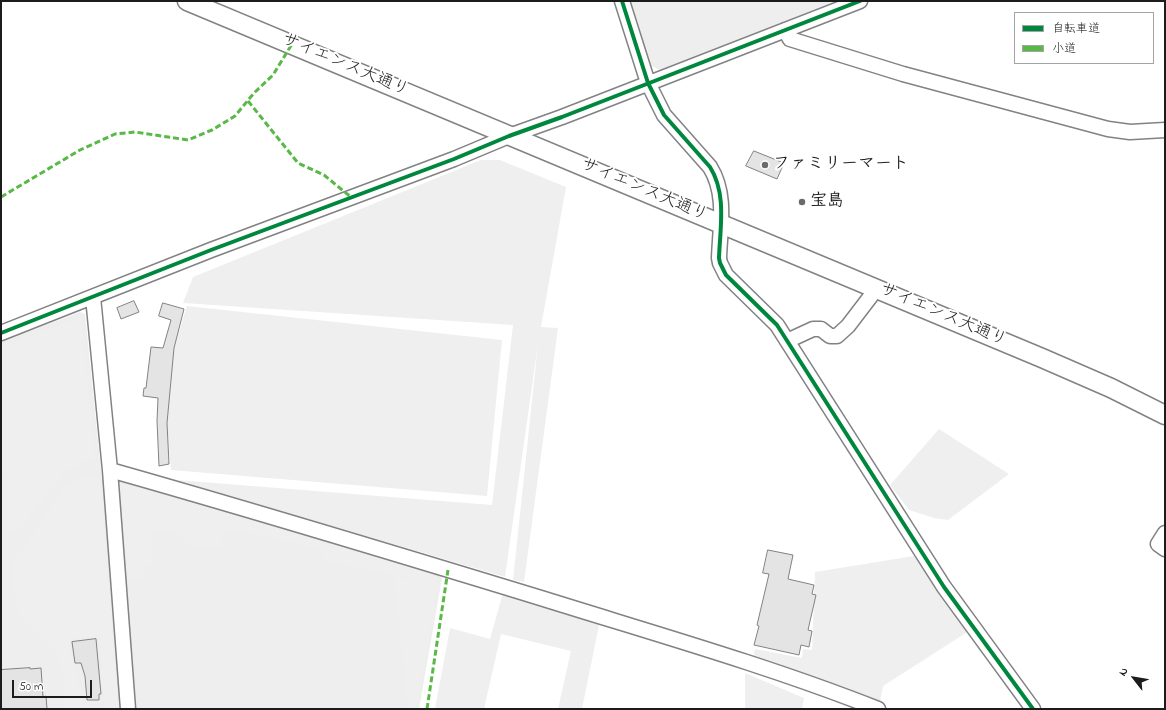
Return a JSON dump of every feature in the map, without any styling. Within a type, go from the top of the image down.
[{"type":"main road","name":"サイエンス大通り","points":[[187,1],[877,288],[1111,388],[1165,415]]},
{"type":"street","points":[[622,1],[648,83],[664,115],[710,167],[716,176],[719,188],[722,224],[719,258],[720,264],[726,274],[777,325],[944,587],[1033,709]]},
{"type":"street","points":[[1,334],[211,250],[454,159],[509,136],[562,117],[860,1]]},
{"type":"street","points":[[785,30],[790,39],[903,74],[1108,129],[1130,132],[1165,130]]},
{"type":"street","points":[[787,341],[813,329],[821,329],[830,336],[837,336],[848,326],[877,288]]},
{"type":"street","points":[[93,297],[110,470],[128,709]]},
{"type":"street","points":[[110,470],[448,570],[735,658],[821,687],[878,709]]},
{"type":"street","points":[[1165,533],[1158,544],[1165,549]]},
{"type":"shaded area","points":[[630,1],[837,1],[660,70],[650,65]]},
{"type":"shaded area","points":[[481,160],[500,160],[566,187],[541,327],[558,328],[524,582],[513,580],[538,344],[505,577],[177,480],[492,505],[513,325],[183,303],[193,277]]},
{"type":"shaded area","points":[[187,306],[502,340],[487,496],[171,470],[167,423],[174,348]]},
{"type":"shaded area","points":[[80,312],[85,314],[102,480],[122,477],[437,572],[442,578],[419,709],[1,709],[1,342]]},
{"type":"shaded area","points":[[81,317],[95,457],[68,470],[22,526],[9,533],[8,472],[1,473],[1,347]]},
{"type":"shaded area","points":[[939,429],[1009,474],[948,520],[934,518],[909,510],[890,485]]},
{"type":"shaded area","points":[[95,477],[101,480],[118,709],[104,709],[99,635],[69,638],[70,650],[79,684],[82,709],[65,709],[65,684],[56,653],[23,619],[16,608],[12,565],[63,489],[74,480]]},
{"type":"shaded area","points":[[119,481],[433,574],[438,582],[417,709],[408,709],[394,577],[419,579],[324,561],[319,548],[238,531],[222,531],[223,548],[188,546],[176,531],[153,532],[152,567],[144,564],[144,580],[129,581]]},
{"type":"shaded area","points":[[914,556],[969,631],[883,686],[880,702],[753,658],[755,649],[802,658],[803,649],[812,650],[815,572]]},
{"type":"shaded area","points":[[503,593],[599,625],[582,709],[558,709],[571,651],[501,634],[484,709],[435,709],[450,628],[490,639]]},
{"type":"shaded area","points":[[745,673],[804,698],[802,709],[745,709]]},
{"type":"building","name":"ファミリーマート","points":[[754,151],[784,163],[777,179],[746,166]]},
{"type":"building","points":[[134,301],[139,312],[121,319],[117,308]]},
{"type":"building","points":[[163,303],[184,309],[174,348],[167,423],[169,464],[159,466],[157,421],[158,398],[143,396],[144,388],[146,388],[151,347],[163,348],[171,320],[159,316]]},
{"type":"building","points":[[768,550],[793,555],[788,579],[814,585],[812,594],[816,595],[808,630],[812,631],[809,647],[801,645],[799,655],[754,645],[769,574],[763,573]]},
{"type":"building","points":[[96,639],[101,694],[99,694],[99,700],[87,700],[85,676],[81,663],[75,663],[72,642]]},
{"type":"building","points":[[41,668],[43,697],[46,696],[47,709],[1,709],[1,670]]},
{"type":"marked path","points":[[1,197],[80,150],[115,134],[135,132],[188,140],[212,130],[235,116],[254,93],[273,75],[292,44]]},
{"type":"marked path","points":[[248,101],[298,163],[324,175],[352,198]]},
{"type":"marked path","points":[[427,709],[448,570]]},
{"type":"cycle path","points":[[622,1],[648,83],[664,115],[710,167],[715,177],[721,200],[719,258],[726,275],[777,325],[944,587],[1033,709]]},
{"type":"cycle path","points":[[1,333],[211,250],[454,159],[509,136],[562,117],[860,1]]},
{"type":"place","name":"ファミリーマート","points":[[765,165]]},
{"type":"place","name":"宝島","points":[[802,202]]}]
